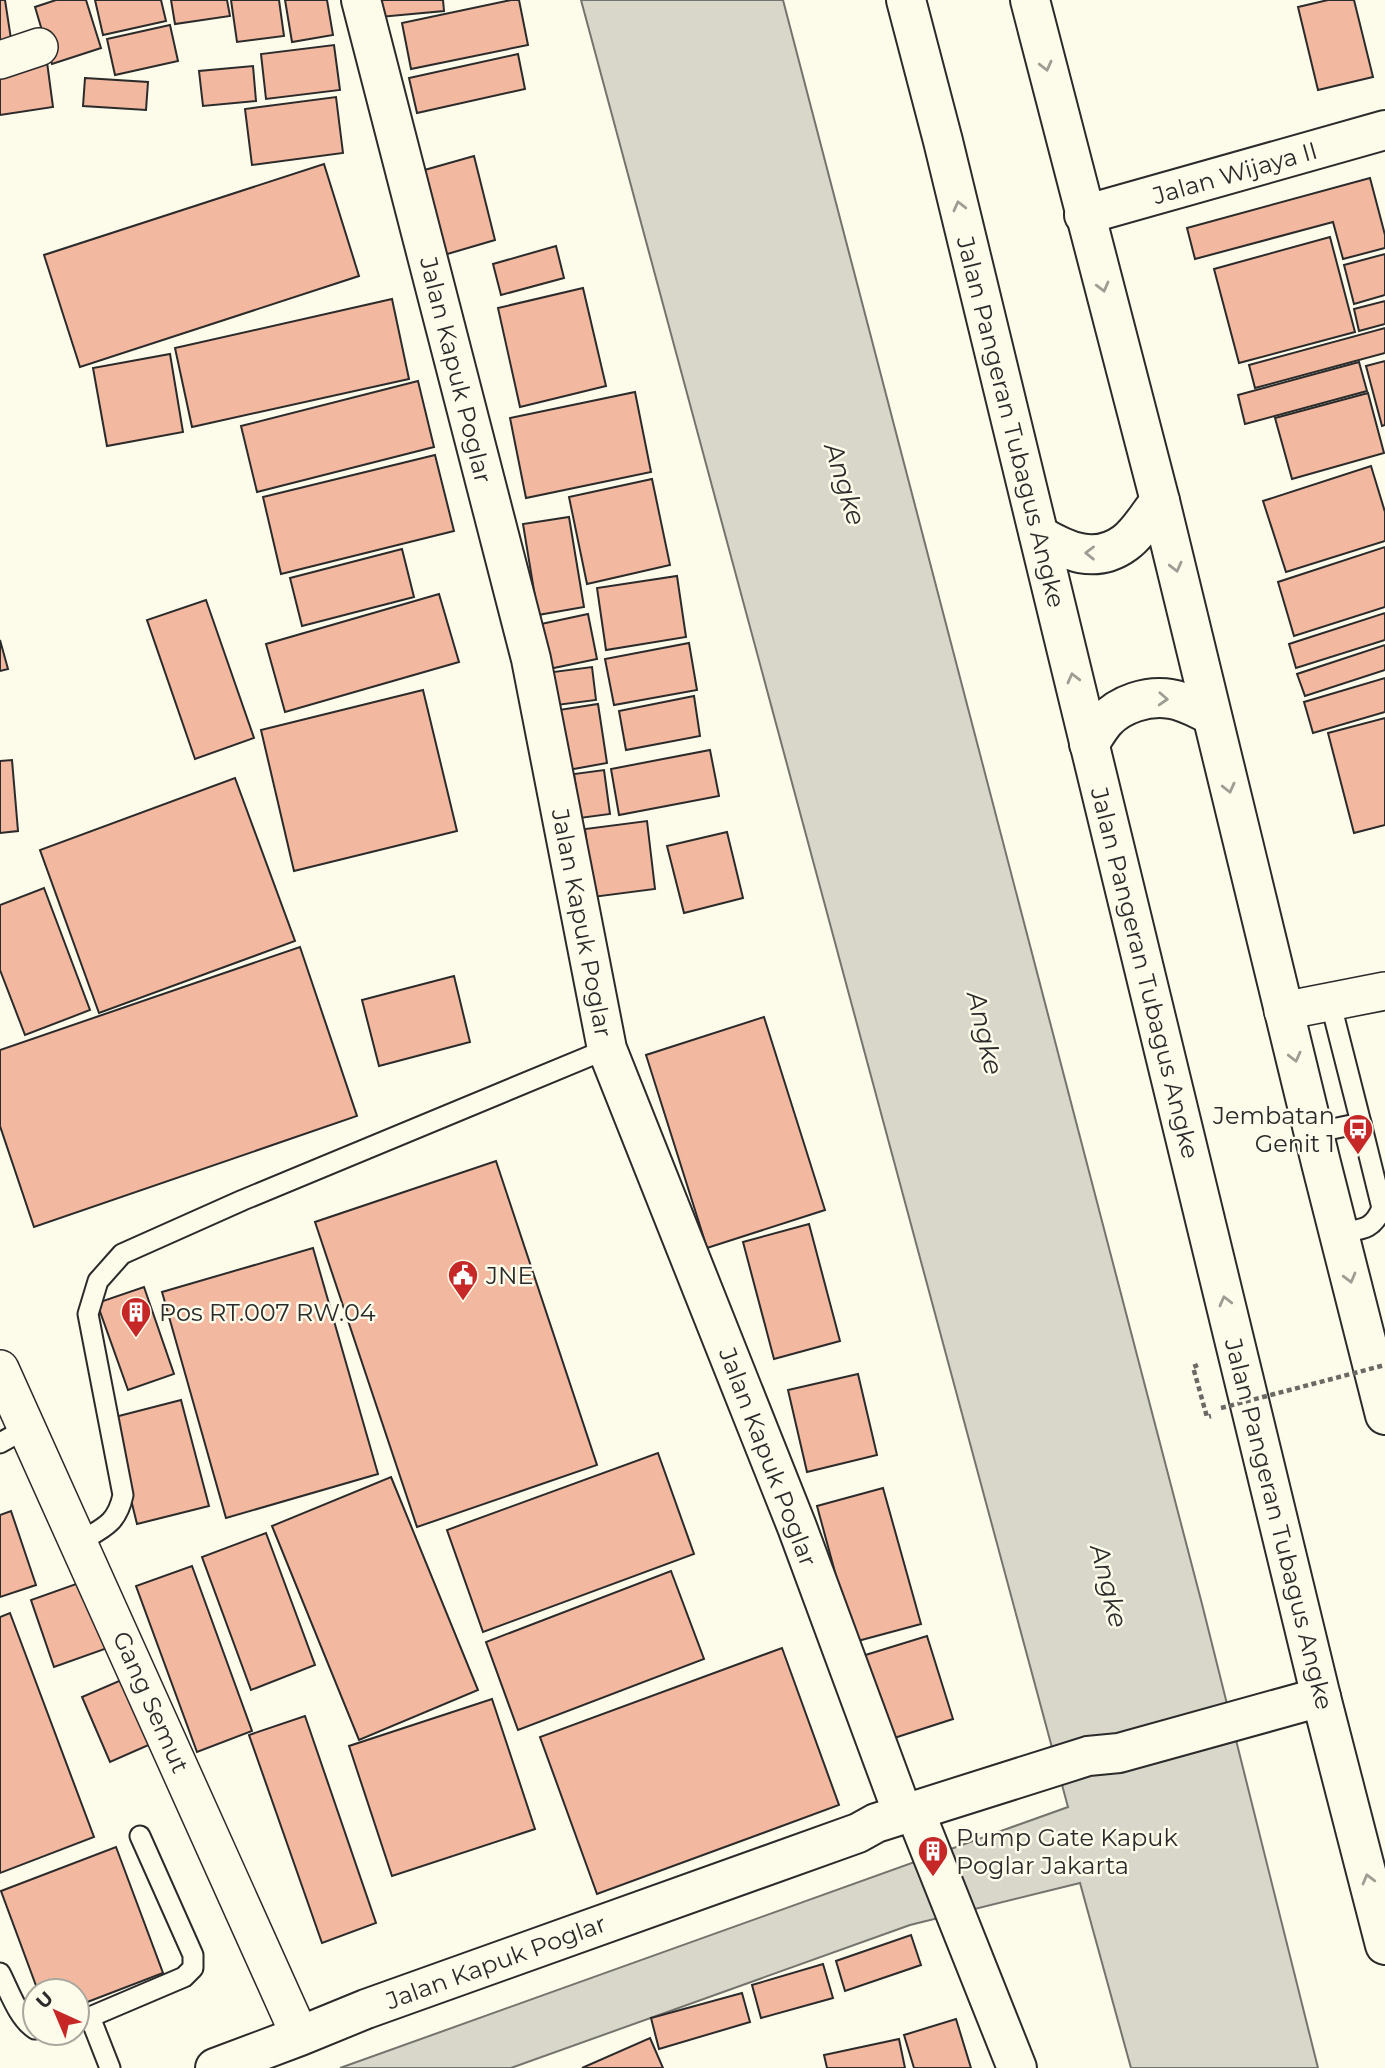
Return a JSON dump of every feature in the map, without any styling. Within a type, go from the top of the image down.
[{"type":"main road","name":"Jalan Kapuk Poglar","points":[[215,2068],[366,2008],[858,1833],[876,1823],[925,1819],[797,1527],[607,1049],[531,659],[361,0]]},
{"type":"main road","name":"Jalan Pangeran Tubagus Angke","points":[[906,0],[943,141],[1321,1697],[1385,1945]]},
{"type":"main road","points":[[1030,0],[1160,501],[1313,1133],[1385,1415]]},
{"type":"main road","name":"Jalan Wijaya II","points":[[1084,215],[1385,130]]},
{"type":"main road","points":[[1039,534],[1065,550],[1086,555],[1104,553],[1125,543],[1160,501]]},
{"type":"main road","points":[[1089,744],[1106,720],[1125,706],[1147,699],[1169,698],[1187,703],[1211,715]]},
{"type":"main road","points":[[1017,2068],[964,1938],[925,1819],[1088,1756],[1119,1753],[1321,1697]]},
{"type":"street","points":[[0,60],[39,47]]},
{"type":"street","points":[[1283,1011],[1385,991]]},
{"type":"street","name":"Gang Semut","points":[[1,1374],[14,1435],[79,1542],[300,2036]]},
{"type":"lane","points":[[1330,1001],[1382,1208],[1376,1221],[1365,1228],[1338,1233]]},
{"type":"lane","points":[[79,1542],[110,1523],[120,1510],[123,1495],[88,1314],[99,1281],[122,1254],[256,1195],[607,1049]]},
{"type":"lane","points":[[1313,1133],[1361,1122]]},
{"type":"lane","points":[[91,2016],[184,1977],[193,1968],[193,1955],[140,1836]]},
{"type":"lane","points":[[0,1973],[21,2013]]},
{"type":"lane","points":[[91,2032],[110,2068]]},
{"type":"path","points":[[1221,1408],[1385,1365]]},
{"type":"water","name":"Angke","points":[[581,0],[783,0],[1202,1604],[1318,2068],[1131,2068],[1080,1883],[910,1925],[511,2068],[340,2068],[1068,1807]]},
{"type":"building","points":[[0,0],[5,0],[11,39],[0,41]]},
{"type":"building","points":[[56,0],[86,0],[101,48],[52,64],[35,7]]},
{"type":"building","points":[[95,0],[161,0],[166,21],[103,35]]},
{"type":"building","points":[[171,0],[227,0],[230,16],[175,24]]},
{"type":"building","points":[[231,0],[279,0],[284,36],[237,42]]},
{"type":"building","points":[[285,0],[327,0],[333,35],[292,42]]},
{"type":"building","points":[[379,0],[443,0],[444,11],[380,17]]},
{"type":"building","points":[[519,0],[528,45],[411,69],[402,23]]},
{"type":"building","points":[[1328,0],[1354,0],[1373,77],[1318,90],[1298,7]]},
{"type":"building","points":[[170,25],[178,61],[115,75],[107,39]]},
{"type":"building","points":[[334,45],[340,90],[266,99],[261,54]]},
{"type":"building","points":[[518,54],[525,89],[417,113],[409,78]]},
{"type":"building","points":[[47,62],[53,107],[0,115],[0,69]]},
{"type":"building","points":[[253,66],[256,101],[203,106],[199,71]]},
{"type":"building","points":[[85,78],[148,82],[146,110],[83,106]]},
{"type":"building","points":[[336,97],[343,153],[252,165],[245,109]]},
{"type":"building","points":[[474,156],[495,240],[444,255],[421,171]]},
{"type":"building","points":[[324,164],[359,276],[80,367],[44,255]]},
{"type":"building","points":[[1370,178],[1385,235],[1385,248],[1343,259],[1333,222],[1195,259],[1187,228]]},
{"type":"building","points":[[1330,237],[1355,332],[1239,363],[1214,269]]},
{"type":"building","points":[[556,246],[564,278],[501,295],[493,264]]},
{"type":"building","points":[[1385,254],[1385,295],[1354,304],[1344,265]]},
{"type":"building","points":[[583,288],[606,386],[520,407],[498,308]]},
{"type":"building","points":[[392,299],[409,379],[192,427],[175,348]]},
{"type":"building","points":[[1385,301],[1385,324],[1359,331],[1354,309]]},
{"type":"building","points":[[1385,328],[1385,353],[1255,388],[1249,365]]},
{"type":"building","points":[[170,354],[183,432],[107,446],[93,368]]},
{"type":"building","points":[[1385,361],[1385,425],[1382,426],[1366,366]]},
{"type":"building","points":[[1359,362],[1367,391],[1245,424],[1238,395]]},
{"type":"building","points":[[418,381],[434,447],[257,492],[241,426]]},
{"type":"building","points":[[635,392],[651,472],[526,498],[510,418]]},
{"type":"building","points":[[1368,393],[1384,453],[1292,479],[1275,418]]},
{"type":"building","points":[[435,455],[454,531],[281,574],[263,497]]},
{"type":"building","points":[[1371,466],[1385,512],[1385,541],[1286,572],[1263,501]]},
{"type":"building","points":[[652,479],[670,565],[587,584],[569,497]]},
{"type":"building","points":[[569,517],[584,607],[538,615],[523,524]]},
{"type":"building","points":[[1385,547],[1385,607],[1294,636],[1278,582]]},
{"type":"building","points":[[402,549],[414,597],[302,626],[290,578]]},
{"type":"building","points":[[677,576],[686,637],[606,650],[597,588]]},
{"type":"building","points":[[439,594],[459,662],[285,712],[266,644]]},
{"type":"building","points":[[206,600],[254,738],[195,759],[147,620]]},
{"type":"building","points":[[1385,613],[1385,640],[1296,668],[1289,644]]},
{"type":"building","points":[[588,614],[597,659],[549,669],[541,624]]},
{"type":"building","points":[[0,640],[8,669],[0,671]]},
{"type":"building","points":[[689,643],[697,690],[614,705],[605,659]]},
{"type":"building","points":[[1385,645],[1385,670],[1305,696],[1297,674]]},
{"type":"building","points":[[592,667],[596,700],[557,705],[553,672]]},
{"type":"building","points":[[1385,678],[1385,712],[1313,733],[1304,702]]},
{"type":"building","points":[[423,690],[457,831],[294,871],[261,730]]},
{"type":"building","points":[[694,696],[700,736],[626,750],[619,711]]},
{"type":"building","points":[[598,704],[607,763],[568,770],[559,710]]},
{"type":"building","points":[[1385,718],[1385,825],[1354,833],[1328,733]]},
{"type":"building","points":[[710,750],[719,796],[619,815],[611,769]]},
{"type":"building","points":[[12,760],[18,831],[0,833],[0,761]]},
{"type":"building","points":[[604,770],[610,814],[580,818],[574,774]]},
{"type":"building","points":[[235,778],[295,941],[99,1013],[40,850]]},
{"type":"building","points":[[647,821],[655,889],[593,897],[585,829]]},
{"type":"building","points":[[727,832],[743,898],[684,913],[667,846]]},
{"type":"building","points":[[44,888],[90,1010],[25,1035],[0,970],[0,905]]},
{"type":"building","points":[[300,947],[357,1116],[34,1227],[0,1126],[0,1050]]},
{"type":"building","points":[[454,976],[470,1042],[379,1066],[362,1000]]},
{"type":"building","points":[[764,1017],[825,1210],[707,1248],[646,1055]]},
{"type":"building","points":[[496,1161],[597,1465],[417,1527],[315,1222]]},
{"type":"building","points":[[809,1224],[840,1341],[774,1359],[743,1242]]},
{"type":"building","points":[[313,1248],[378,1474],[226,1518],[162,1292]]},
{"type":"building","name":"Pos RT.007 RW.04","points":[[144,1287],[174,1374],[128,1390],[97,1303]]},
{"type":"building","points":[[858,1374],[877,1455],[807,1472],[788,1390]]},
{"type":"building","points":[[181,1400],[209,1506],[137,1524],[111,1418]]},
{"type":"building","points":[[658,1453],[694,1554],[483,1632],[447,1530]]},
{"type":"building","points":[[391,1477],[478,1690],[359,1740],[272,1526]]},
{"type":"building","points":[[883,1488],[921,1624],[854,1642],[817,1506]]},
{"type":"building","points":[[11,1511],[36,1585],[0,1597],[0,1515]]},
{"type":"building","points":[[266,1533],[315,1665],[251,1690],[202,1557]]},
{"type":"building","points":[[192,1566],[252,1731],[197,1752],[136,1586]]},
{"type":"building","points":[[671,1571],[704,1659],[518,1730],[486,1642]]},
{"type":"building","points":[[93,1578],[116,1645],[54,1667],[31,1600]]},
{"type":"building","points":[[10,1613],[94,1837],[0,1873],[0,1617]]},
{"type":"building","points":[[927,1636],[953,1719],[885,1741],[859,1657]]},
{"type":"building","points":[[782,1648],[839,1805],[597,1894],[540,1737]]},
{"type":"building","points":[[133,1675],[160,1740],[110,1762],[82,1697]]},
{"type":"building","points":[[492,1699],[535,1829],[392,1876],[349,1746]]},
{"type":"building","points":[[305,1716],[376,1923],[322,1943],[249,1735]]},
{"type":"building","points":[[116,1847],[163,1973],[91,2001],[91,1977],[33,1977],[1,1891]]},
{"type":"building","points":[[911,1935],[921,1965],[845,1991],[836,1961]]},
{"type":"building","points":[[823,1964],[833,1998],[761,2018],[752,1985]]},
{"type":"building","points":[[742,1993],[750,2022],[659,2049],[651,2018]]},
{"type":"building","points":[[956,2019],[971,2068],[914,2068],[904,2035]]},
{"type":"building","points":[[650,2038],[663,2068],[582,2068]]},
{"type":"building","points":[[899,2039],[905,2068],[827,2068],[824,2055]]},
{"type":"place","name":"Jembatan Genit 1","points":[[1358,1156]]},
{"type":"place","name":"JNE","points":[[463,1302]]},
{"type":"place","name":"Pos RT.007 RW.04","points":[[136,1339]]},
{"type":"place","name":"Pump Gate Kapuk Poglar Jakarta","points":[[933,1878]]}]
